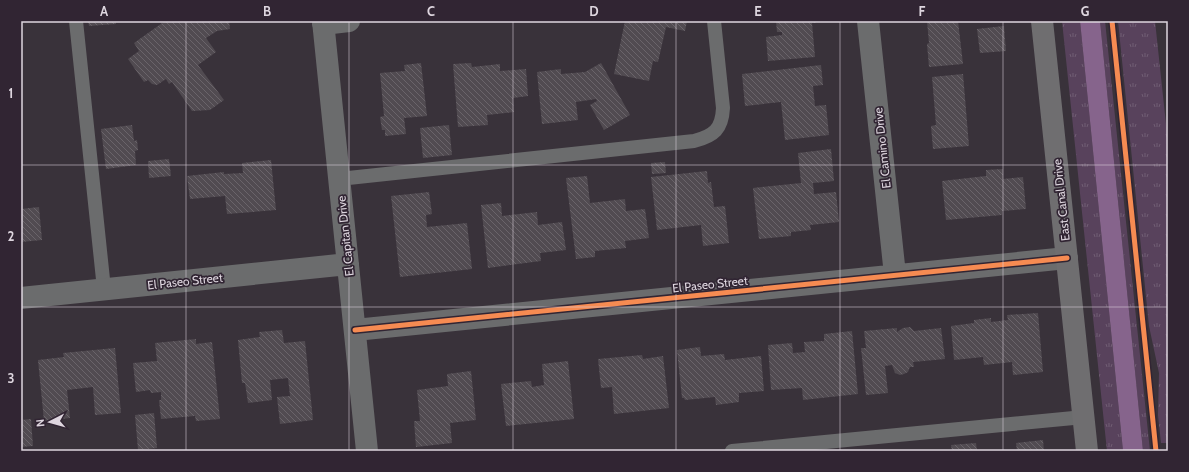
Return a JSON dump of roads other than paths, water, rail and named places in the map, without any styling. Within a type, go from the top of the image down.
[{"type":"main road","name":"East Canal Drive","points":[[1042,21],[1087,451]]},
{"type":"street","points":[[323,22],[349,21]]},
{"type":"street","name":"El Camino Drive","points":[[868,21],[895,275]]},
{"type":"street","name":"El Capitan Drive","points":[[323,22],[367,451]]},
{"type":"street","name":"El Paseo Street","points":[[355,330],[1067,258]]},
{"type":"street","name":"El Paseo Street","points":[[21,298],[348,264]]},
{"type":"lane","points":[[76,21],[104,290]]},
{"type":"lane","points":[[339,179],[694,141],[708,137],[718,129],[723,108],[714,21]]},
{"type":"lane","points":[[732,451],[1084,417]]}]
